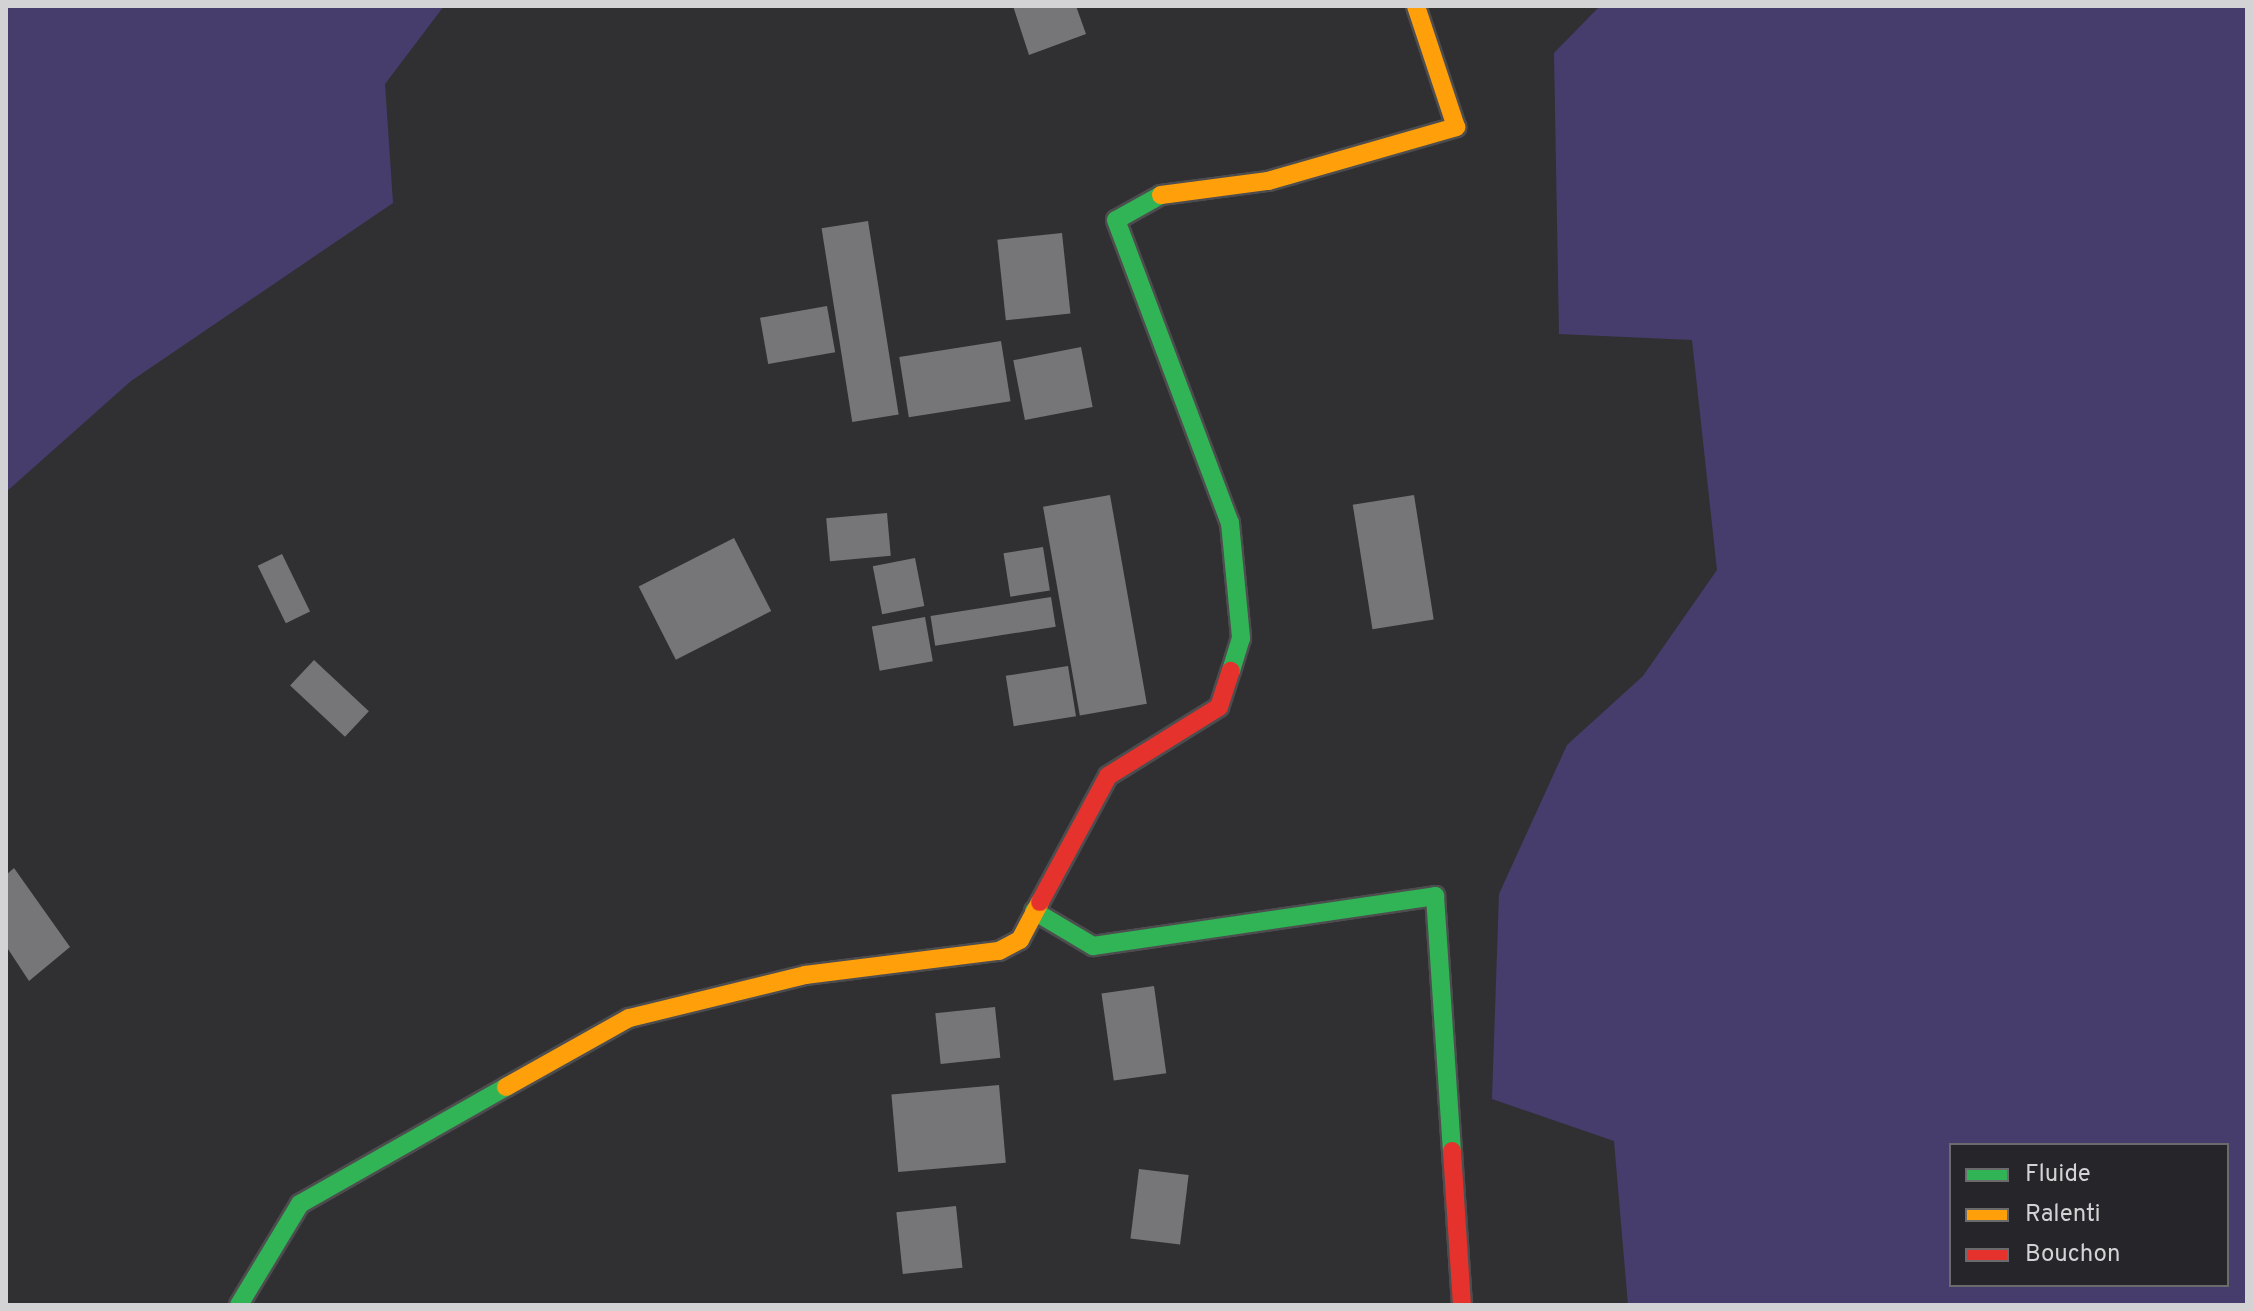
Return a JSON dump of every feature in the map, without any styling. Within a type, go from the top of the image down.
[{"type":"street","points":[[239,1305],[300,1204],[629,1018],[805,975],[999,951],[1020,940],[1108,776],[1219,707],[1241,638],[1230,523],[1116,220],[1152,196],[1268,181],[1456,127],[1416,6]]},
{"type":"street","points":[[1034,911],[1093,946],[1435,896],[1462,1305]]},
{"type":"shaded area","points":[[6,6],[444,6],[385,84],[393,203],[131,381],[6,492]]},
{"type":"shaded area","points":[[1600,6],[2247,6],[2247,1305],[1628,1305],[1614,1141],[1492,1099],[1499,894],[1567,745],[1643,676],[1717,570],[1692,340],[1559,334],[1554,53]]},
{"type":"building","points":[[1013,6],[1076,6],[1086,34],[1029,55]]},
{"type":"building","points":[[868,221],[899,415],[852,422],[822,228]]},
{"type":"building","points":[[1062,233],[1070,314],[1006,320],[997,240]]},
{"type":"building","points":[[827,306],[835,352],[768,364],[760,318]]},
{"type":"building","points":[[1001,341],[1011,401],[909,417],[899,357]]},
{"type":"building","points":[[1081,347],[1093,407],[1025,420],[1013,360]]},
{"type":"building","points":[[1110,495],[1147,704],[1080,716],[1043,507]]},
{"type":"building","points":[[1414,495],[1434,619],[1372,629],[1353,505]]},
{"type":"building","points":[[887,513],[891,556],[830,561],[826,518]]},
{"type":"building","points":[[734,538],[771,611],[676,660],[639,587]]},
{"type":"building","points":[[1043,547],[1050,590],[1010,597],[1003,553]]},
{"type":"building","points":[[282,554],[310,612],[286,623],[258,566]]},
{"type":"building","points":[[915,558],[924,606],[882,614],[873,566]]},
{"type":"building","points":[[1051,597],[1056,627],[935,646],[931,616]]},
{"type":"building","points":[[925,617],[933,661],[880,671],[872,626]]},
{"type":"building","points":[[314,660],[369,711],[345,737],[290,686]]},
{"type":"building","points":[[1068,666],[1076,716],[1014,726],[1006,676]]},
{"type":"building","points":[[14,868],[70,947],[29,981],[6,946],[6,875]]},
{"type":"building","points":[[1154,986],[1166,1073],[1114,1081],[1102,993]]},
{"type":"building","points":[[995,1007],[1000,1058],[941,1064],[935,1013]]},
{"type":"building","points":[[999,1085],[1006,1163],[898,1172],[891,1094]]},
{"type":"building","points":[[1139,1169],[1189,1175],[1180,1245],[1130,1238]]},
{"type":"building","points":[[956,1206],[962,1268],[903,1274],[896,1212]]},
{"type":"traffic: fast","points":[[1161,195],[1116,220],[1230,523],[1241,638],[1231,671]]},
{"type":"traffic: fast","points":[[1034,911],[1093,946],[1435,896],[1452,1151]]},
{"type":"traffic: fast","points":[[239,1305],[300,1204],[506,1087]]},
{"type":"traffic: slow","points":[[1161,195],[1268,181],[1456,127],[1416,6]]},
{"type":"traffic: slow","points":[[506,1087],[629,1018],[805,975],[999,951],[1020,940],[1040,902]]},
{"type":"traffic: jam","points":[[1040,902],[1108,776],[1219,707],[1231,671]]},
{"type":"traffic: jam","points":[[1452,1151],[1462,1305]]}]
